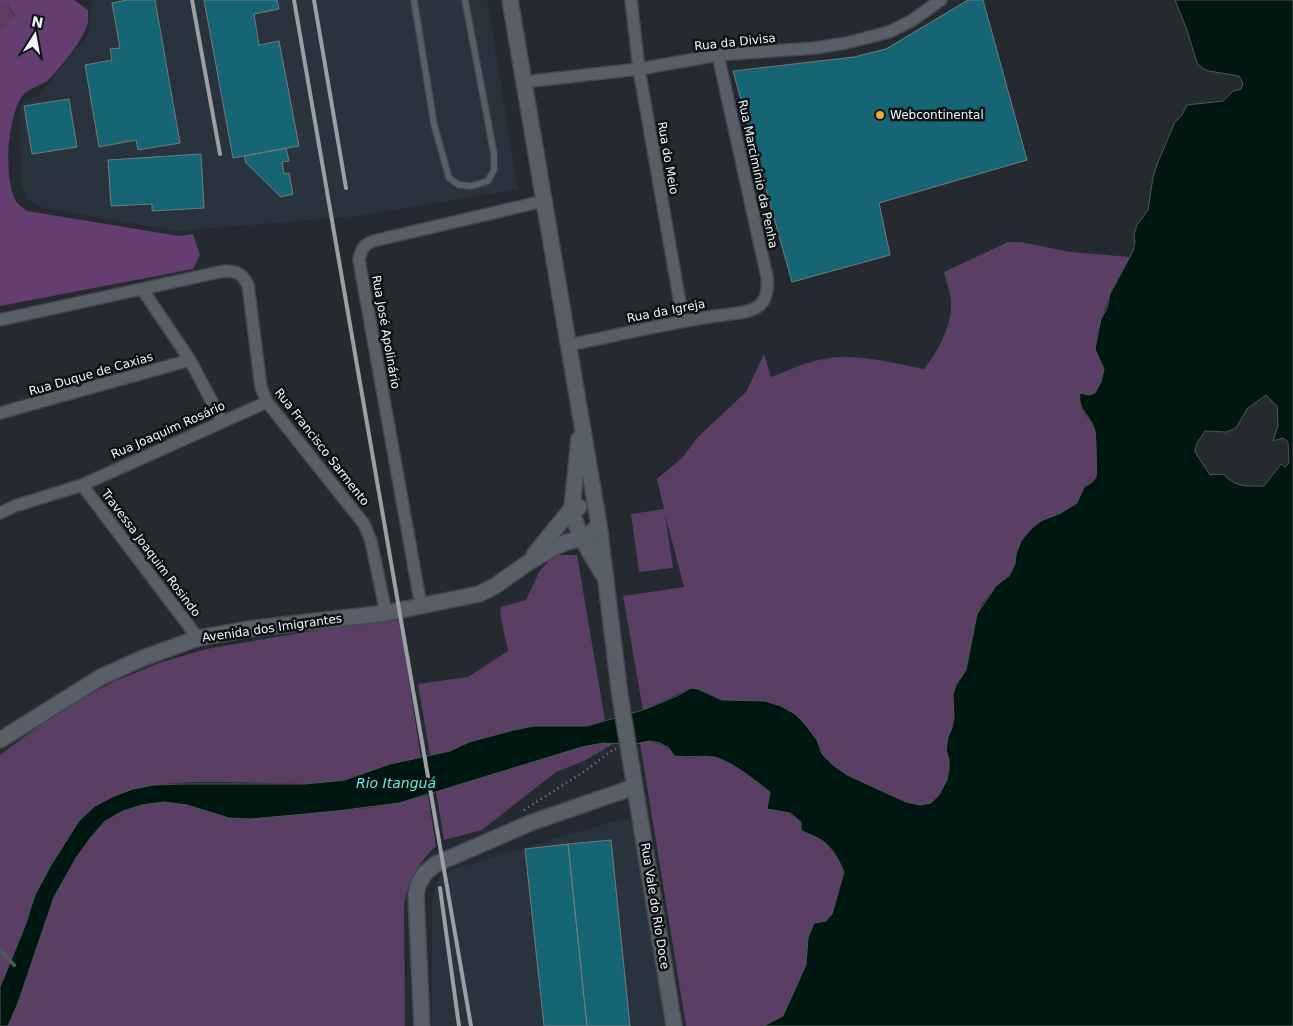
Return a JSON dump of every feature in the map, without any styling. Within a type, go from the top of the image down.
[{"type":"street","name":"Rua Vale do Rio Doce","points":[[510,0],[599,525],[620,696],[674,1026]]},
{"type":"street","name":"Rua do Meio","points":[[631,0],[639,69],[683,320]]},
{"type":"street","name":"Rua da Divisa","points":[[523,82],[639,69],[718,55],[815,48],[868,39],[889,32],[911,21],[941,0]]},
{"type":"street","name":"Rua Marcimínio da Penha","points":[[718,55],[767,277],[766,298]]},
{"type":"street","name":"Rua José Apolinário","points":[[421,606],[359,260],[361,250],[366,244],[373,241],[544,201]]},
{"type":"street","name":"Rua Francisco Sarmento","points":[[0,320],[224,271],[236,271],[244,277],[248,284],[261,387],[267,402],[364,524],[370,541],[386,613]]},
{"type":"street","points":[[142,289],[190,360],[222,421]]},
{"type":"street","name":"Rua da Igreja","points":[[568,346],[683,320],[749,311],[759,306],[766,298]]},
{"type":"street","name":"Rua Duque de Caxias","points":[[0,413],[190,360]]},
{"type":"street","name":"Rua Joaquim Rosário","points":[[0,513],[15,506],[82,485],[267,402]]},
{"type":"street","points":[[581,421],[572,508],[582,539],[607,581]]},
{"type":"street","name":"Travessa Joaquim Rosindo","points":[[82,485],[198,638]]},
{"type":"street","points":[[572,508],[585,507],[596,510]]},
{"type":"street","name":"Avenida dos Imigrantes","points":[[528,562],[572,508]]},
{"type":"street","name":"Avenida dos Imigrantes","points":[[0,740],[101,677],[136,661],[198,638],[249,629],[386,613],[478,594],[496,586],[528,562],[567,542],[582,539],[591,534],[599,525]]},
{"type":"street","points":[[422,1026],[416,902],[417,890],[424,873],[436,864],[530,823],[634,787]]},
{"type":"lane","points":[[414,0],[440,153],[449,178],[458,185],[472,186],[488,181],[494,170],[494,154],[465,0]]},
{"type":"shaded area","points":[[0,0],[74,0],[88,10],[88,22],[85,31],[70,54],[47,81],[26,92],[18,103],[11,130],[8,162],[9,178],[17,202],[27,211],[179,236],[193,234],[200,255],[193,269],[0,306],[0,31],[15,16],[7,4],[0,3]]},
{"type":"shaded area","points":[[92,0],[487,0],[518,189],[358,216],[177,231],[44,208],[28,200],[21,183],[20,112],[22,102],[38,97],[89,33]]},
{"type":"shaded area","points":[[0,3],[6,3],[15,17],[0,31]]},
{"type":"shaded area","points":[[1008,242],[1021,242],[1071,252],[1130,257],[1110,294],[1097,334],[1096,349],[1104,370],[1101,382],[1095,393],[1089,395],[1080,393],[1079,399],[1096,433],[1097,476],[1080,496],[1077,503],[1061,513],[1041,521],[1016,554],[1015,564],[1009,576],[996,586],[982,604],[974,626],[966,670],[956,685],[953,695],[954,716],[946,750],[949,759],[949,769],[947,780],[939,795],[931,803],[920,805],[906,802],[847,775],[822,754],[817,740],[765,701],[722,700],[698,689],[691,688],[643,710],[623,596],[684,587],[665,514],[673,568],[639,572],[631,514],[664,509],[657,479],[682,458],[698,437],[746,392],[764,354],[771,377],[814,361],[841,357],[883,361],[924,369],[940,345],[950,318],[951,299],[944,272]]},
{"type":"shaded area","points":[[554,555],[577,555],[605,720],[587,726],[534,726],[514,730],[469,742],[450,751],[430,755],[418,684],[468,677],[508,651],[500,613],[501,607],[526,600],[539,572]]},
{"type":"shaded area","points":[[399,616],[421,758],[390,764],[345,780],[325,783],[204,782],[156,785],[133,789],[35,895],[25,926],[0,987],[0,755],[75,702],[113,682],[159,663],[206,649]]},
{"type":"shaded area","points":[[649,741],[684,757],[715,757],[728,762],[743,772],[770,792],[770,797],[783,812],[795,818],[810,835],[827,844],[845,872],[832,914],[826,921],[783,1016],[764,1026],[686,1026],[640,743]]},
{"type":"shaded area","points":[[603,743],[613,744],[584,761],[556,772],[482,830],[444,840],[436,792],[582,747]]},
{"type":"shaded area","points":[[428,795],[436,846],[415,873],[408,888],[404,905],[405,1026],[8,1026],[18,1003],[54,897],[76,858],[91,837],[105,822],[123,811],[142,805],[164,802],[187,805],[229,818],[251,819],[368,808],[399,803]]},
{"type":"shaded area","points":[[622,819],[630,822],[635,827],[667,1026],[432,1026],[432,899],[435,885],[441,876],[450,870]]},
{"type":"water","name":"Rio Itanguá","points":[[1175,0],[1293,0],[1293,1026],[764,1026],[783,1016],[806,965],[808,938],[814,923],[826,921],[832,914],[844,872],[830,847],[801,830],[801,822],[790,813],[767,809],[770,792],[743,772],[727,762],[713,757],[674,756],[669,748],[660,743],[649,741],[636,744],[603,743],[582,747],[399,803],[251,819],[229,818],[187,805],[164,802],[142,805],[123,811],[105,821],[76,858],[54,897],[18,1003],[8,1026],[0,1026],[0,987],[25,926],[35,895],[51,865],[79,821],[95,806],[133,789],[154,785],[305,784],[345,780],[390,764],[450,751],[469,742],[514,730],[534,726],[587,726],[643,710],[691,688],[698,689],[722,700],[765,701],[781,706],[795,714],[804,723],[817,740],[822,754],[847,775],[906,802],[920,805],[931,803],[939,795],[947,780],[949,759],[946,750],[954,716],[953,695],[956,685],[966,670],[977,614],[996,586],[1009,576],[1015,564],[1016,554],[1021,541],[1031,529],[1041,521],[1061,513],[1077,503],[1084,487],[1096,477],[1095,431],[1082,408],[1080,393],[1089,395],[1095,393],[1101,382],[1104,369],[1095,349],[1101,319],[1107,308],[1110,294],[1133,251],[1134,234],[1137,225],[1148,210],[1153,177],[1175,122],[1182,115],[1187,105],[1223,101],[1233,91],[1241,89],[1243,83],[1239,76],[1209,71],[1197,63]],"holes":[[[1266,395],[1277,406],[1278,426],[1273,441],[1283,438],[1288,442],[1289,463],[1285,467],[1281,464],[1264,486],[1237,484],[1223,474],[1210,475],[1195,452],[1196,445],[1205,431],[1226,432],[1236,428],[1247,409]]]},
{"type":"building","points":[[127,0],[155,0],[180,143],[138,150],[136,140],[99,147],[85,65],[112,60],[110,49],[120,48],[112,3]]},
{"type":"building","points":[[204,0],[277,0],[279,9],[254,14],[259,45],[279,41],[299,146],[233,158]]},
{"type":"building","name":"Webcontinental","points":[[968,0],[983,0],[1027,160],[879,203],[890,255],[792,282],[733,71],[854,57],[886,49]]},
{"type":"building","points":[[69,99],[77,147],[32,154],[24,106]]},
{"type":"building","points":[[286,148],[289,161],[282,162],[284,174],[289,173],[293,194],[281,197],[246,163],[244,156]]},
{"type":"building","points":[[201,154],[204,208],[152,211],[152,204],[111,206],[108,160]]},
{"type":"building","points":[[611,840],[630,1026],[587,1026],[568,844]]},
{"type":"building","points":[[568,844],[587,1026],[544,1026],[525,849]]},
{"type":"waterway","points":[[0,950],[14,965]]},
{"type":"railway","points":[[192,0],[220,154]]},
{"type":"railway","points":[[294,0],[471,1026]]},
{"type":"railway","points":[[314,0],[346,188]]},
{"type":"railway","points":[[440,888],[459,1026]]},
{"type":"place","name":"Webcontinental","points":[[880,115]]}]
